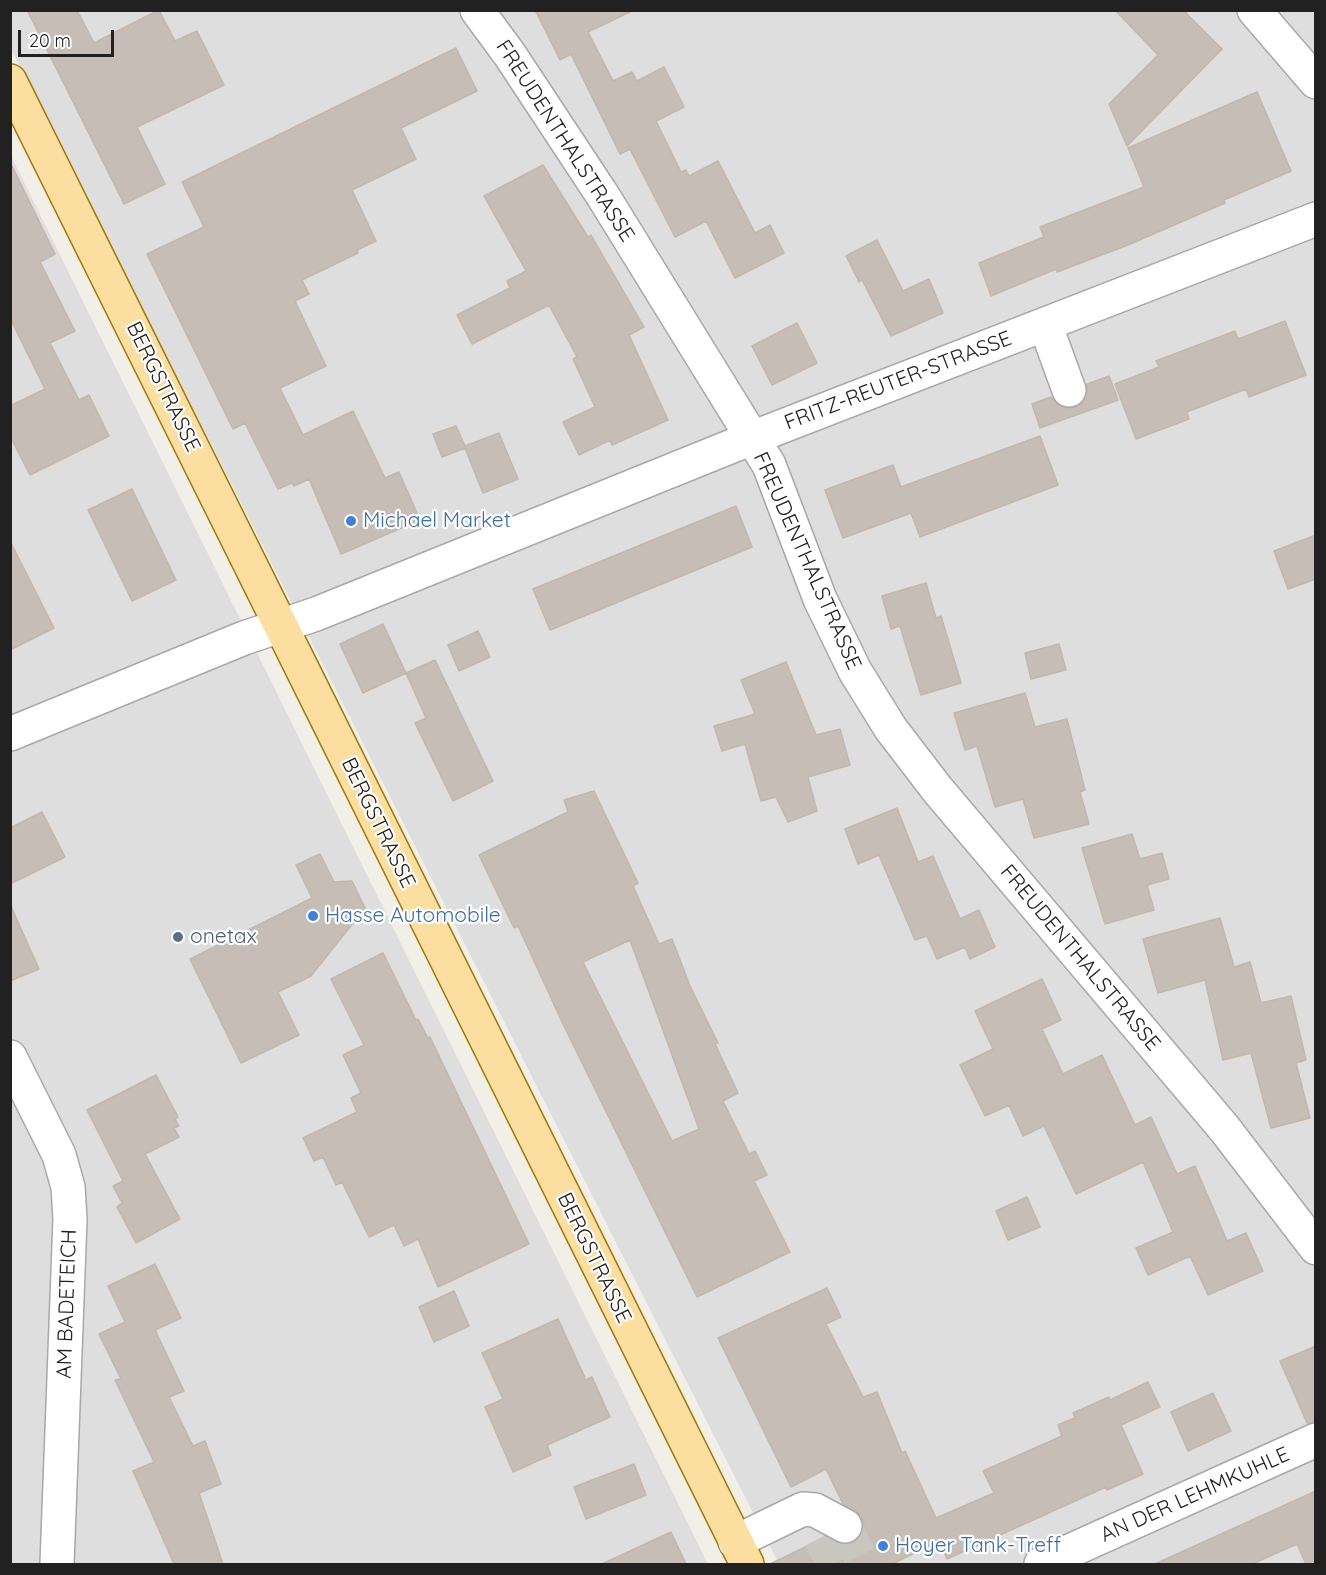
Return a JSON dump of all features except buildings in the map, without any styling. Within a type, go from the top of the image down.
[{"type":"main road","name":"BERGSTRASSE","points":[[10,81],[741,1553]]},
{"type":"street","name":"FREUDENTHALSTRASSE","points":[[477,10],[510,55],[603,196],[769,465],[820,599],[855,671],[891,729],[937,789],[1224,1128],[1316,1248]]},
{"type":"street","points":[[1254,10],[1316,82]]},
{"type":"street","name":"FRITZ-REUTER-STRASSE","points":[[10,734],[244,638],[281,627],[347,602],[752,438],[1045,324],[1313,227]]},
{"type":"street","points":[[1045,324],[1069,390]]},
{"type":"street","name":"AM BADETEICH","points":[[10,1057],[59,1155],[68,1187],[70,1219],[57,1564]]},
{"type":"street","name":"AN DER LEHMKUHLE","points":[[1041,1564],[1316,1440]]},
{"type":"street","points":[[741,1553],[804,1509],[815,1510],[829,1527]]},
{"type":"shaded area","points":[[11,10],[1315,11],[1315,1564],[779,1564],[11,49]]},
{"type":"shaded area","points":[[11,156],[708,1564],[11,1564]]},
{"type":"shaded area","points":[[693,473],[692,482],[411,595],[400,591]]},
{"type":"tunnel","points":[[845,1526],[864,1564]]},
{"type":"tunnel","points":[[820,1538],[833,1564]]},
{"type":"place","name":"Michael Market","points":[[351,521]]},
{"type":"place","name":"Hasse Automobile","points":[[313,916]]},
{"type":"place","name":"onetax","points":[[178,937]]},
{"type":"place","name":"Hoyer Tank-Treff","points":[[883,1546]]}]
